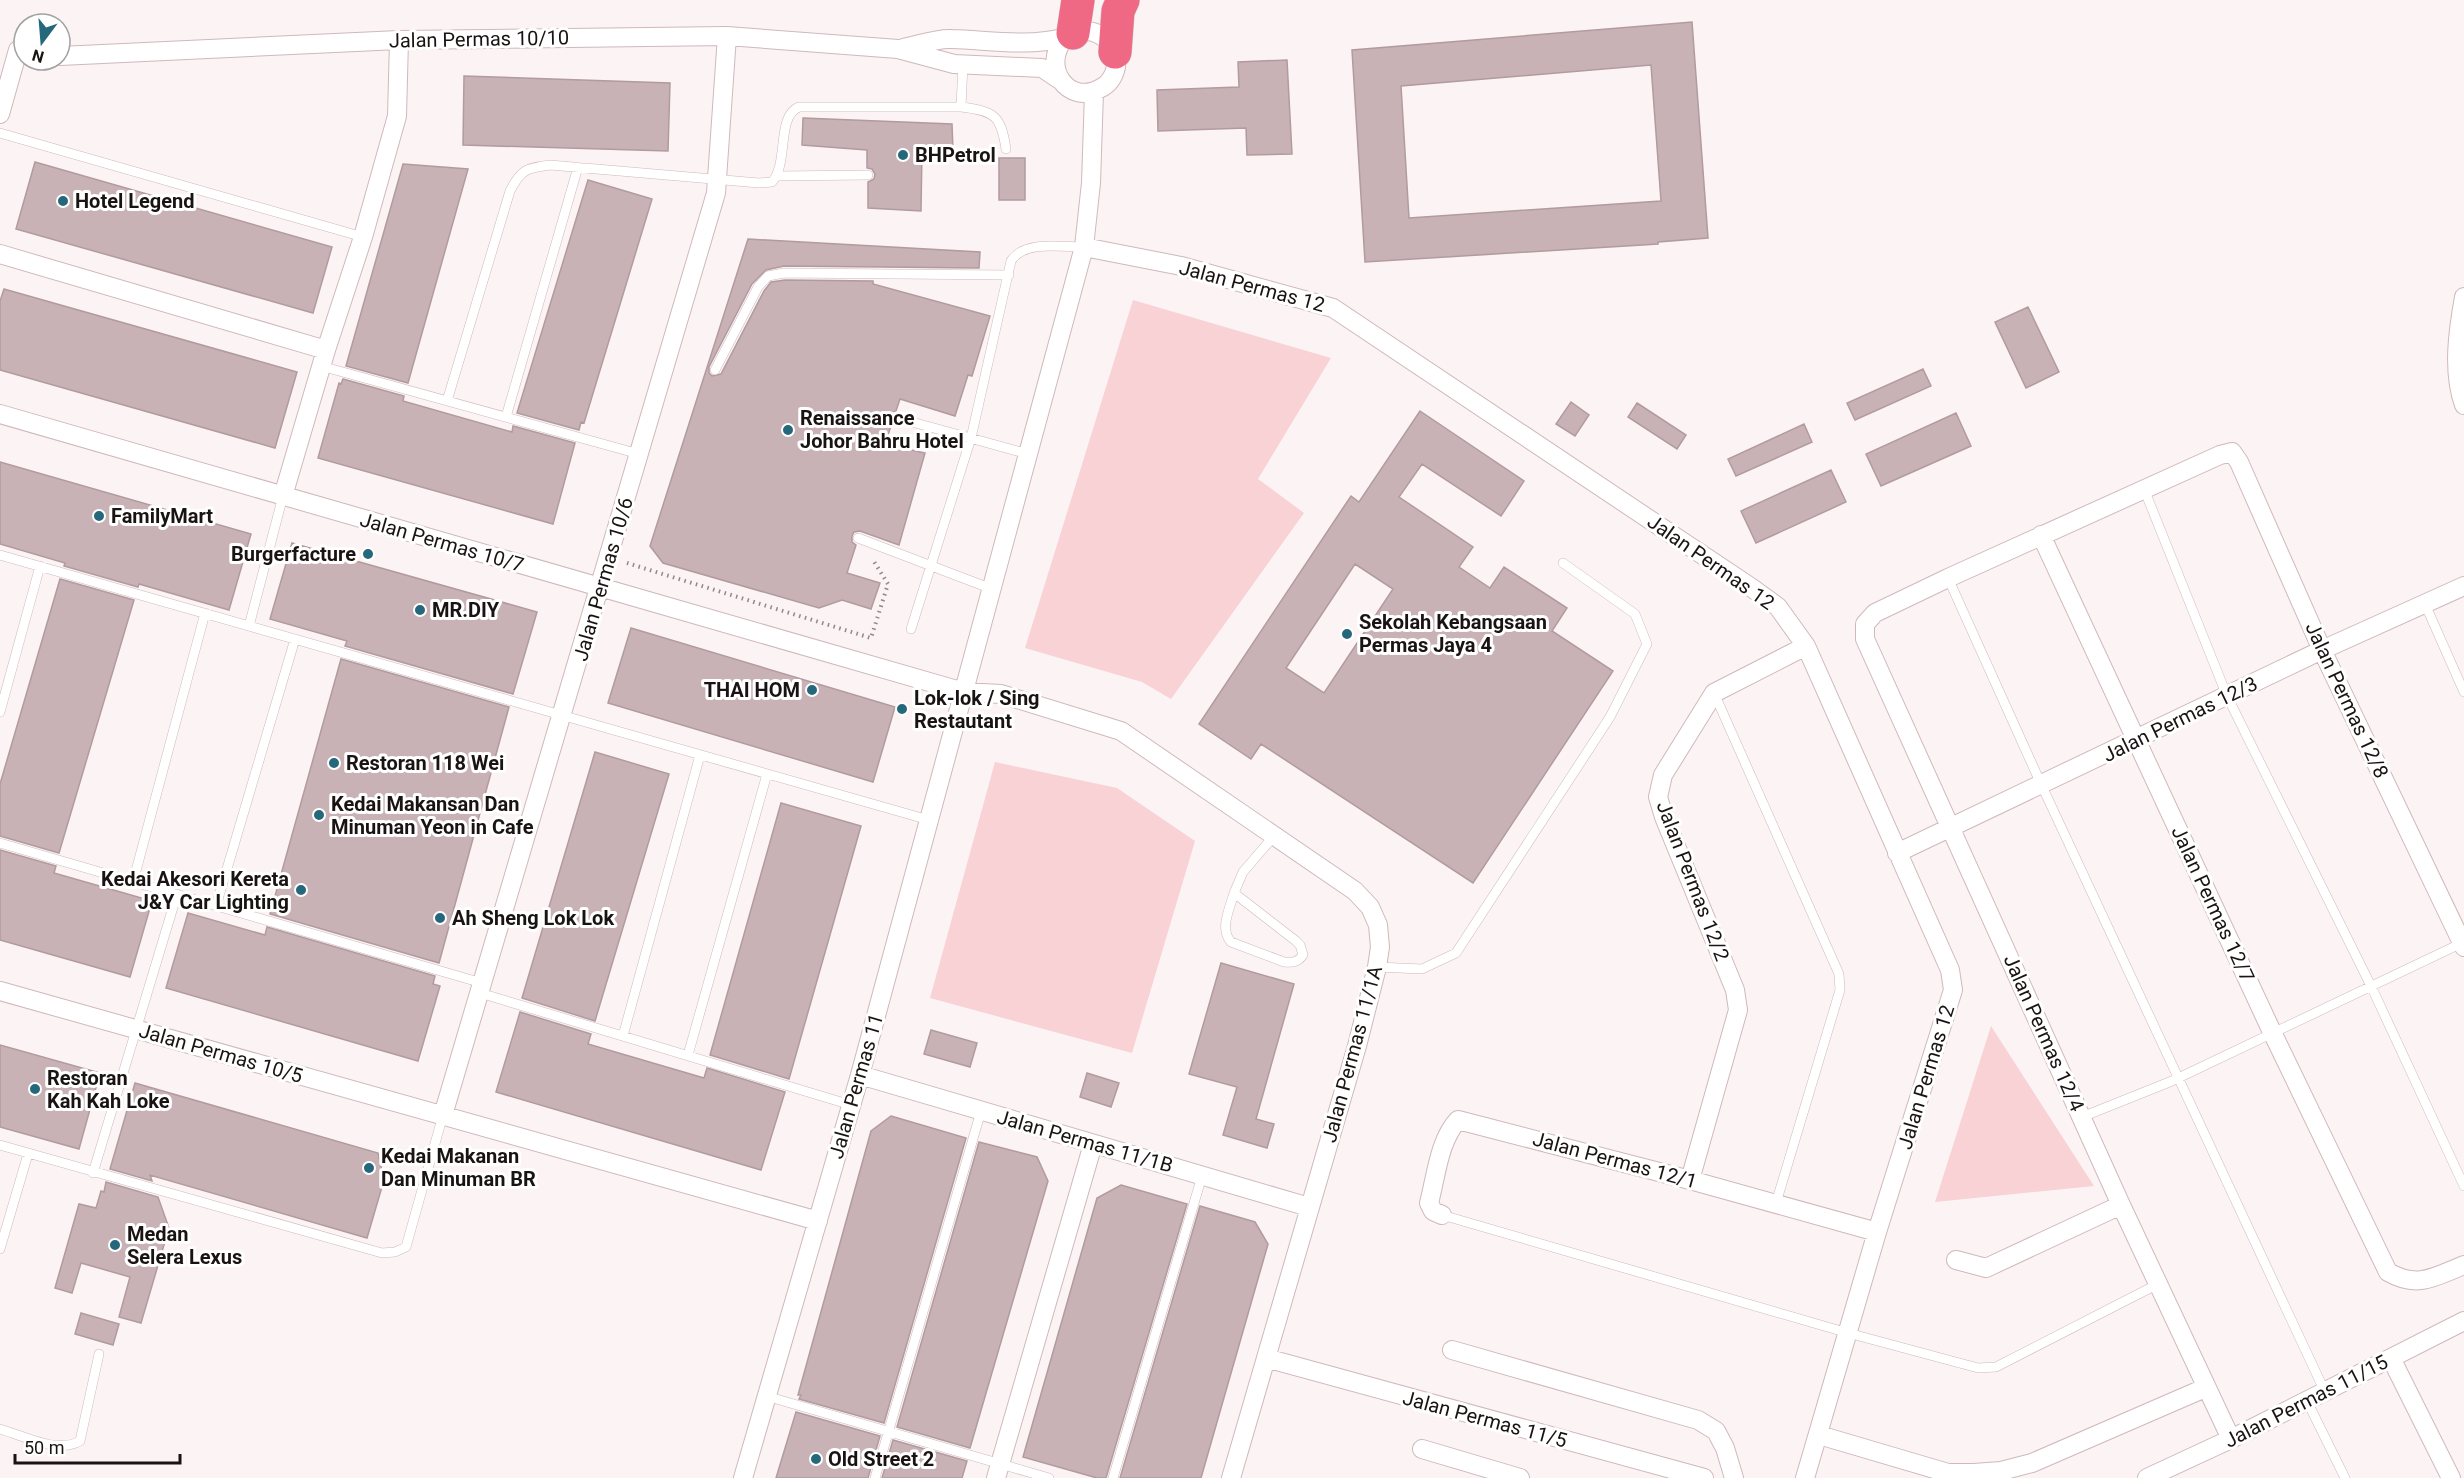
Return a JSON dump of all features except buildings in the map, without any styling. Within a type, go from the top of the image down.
[{"type":"highway","points":[[1069,36],[1078,0]]},
{"type":"highway","points":[[1115,52],[1118,11],[1123,0]]},
{"type":"street","points":[[1093,32],[1103,36],[1115,52],[1117,62],[1111,80],[1094,92],[1076,91],[1067,87],[1060,80],[1054,63],[1059,45],[1069,36],[1093,32]]},
{"type":"street","name":"Jalan Permas 10/10","points":[[72,55],[399,40],[727,36],[898,50],[963,64],[1042,68],[1060,80]]},
{"type":"street","name":"Jalan Permas 10/6","points":[[443,1115],[716,193],[727,36]]},
{"type":"street","name":"Jalan Permas 10/10","points":[[898,50],[947,38],[1040,42],[1069,36]]},
{"type":"street","points":[[283,496],[323,358],[363,237],[397,116],[399,40]]},
{"type":"street","points":[[0,114],[14,72]]},
{"type":"street","points":[[1084,247],[1091,183],[1094,92]]},
{"type":"street","name":"Jalan Permas 11","points":[[743,1478],[860,1075],[1084,247]]},
{"type":"street","name":"Jalan Permas 12","points":[[1084,247],[1181,266],[1333,308],[1752,588],[1778,607],[1806,646],[1950,970],[1953,990],[1877,1232],[1805,1478]]},
{"type":"street","points":[[0,254],[323,358]]},
{"type":"street","points":[[2462,395],[2458,330],[2464,297]]},
{"type":"street","name":"Jalan Permas 10/7","points":[[0,414],[964,692]]},
{"type":"street","name":"Jalan Permas 12/8","points":[[2144,489],[2220,455],[2232,452],[2239,462],[2322,650],[2463,945]]},
{"type":"street","points":[[1948,578],[2144,489]]},
{"type":"street","name":"Jalan Permas 12/7","points":[[2041,535],[2272,1032],[2388,1272],[2402,1280],[2424,1282],[2464,1265]]},
{"type":"street","name":"Jalan Permas 12/4","points":[[1948,578],[1875,613],[1865,624],[1866,639],[2121,1205],[2230,1439]]},
{"type":"street","name":"Jalan Permas 12/3","points":[[1897,853],[2322,650],[2464,586]]},
{"type":"street","points":[[1714,693],[1806,646]]},
{"type":"street","name":"Jalan Permas 11/1A","points":[[964,692],[1001,694],[1121,731],[1355,891],[1370,907],[1378,925],[1380,947],[1377,967],[1357,1046],[1231,1478]]},
{"type":"street","name":"Jalan Permas 12/2","points":[[1690,1180],[1738,1010],[1735,990],[1664,817],[1658,797],[1662,775],[1714,693]]},
{"type":"street","name":"Jalan Permas 10/5","points":[[0,991],[818,1221]]},
{"type":"street","name":"Jalan Permas 11/1B","points":[[860,1075],[1309,1207]]},
{"type":"street","name":"Jalan Permas 12/1","points":[[1443,1215],[1432,1211],[1429,1203],[1445,1141],[1450,1128],[1458,1120],[1690,1180],[1877,1232]]},
{"type":"street","points":[[998,1471],[1093,1144]]},
{"type":"street","points":[[1956,1260],[1986,1268],[2121,1205]]},
{"type":"street","name":"Jalan Permas 11/15","points":[[2146,1478],[2307,1401],[2464,1321]]},
{"type":"street","points":[[1452,1350],[1698,1420],[1716,1431],[1725,1448],[1734,1478]]},
{"type":"street","name":"Jalan Permas 11/5","points":[[1266,1358],[1704,1478]]},
{"type":"street","points":[[2391,1358],[2451,1478]]},
{"type":"street","points":[[1819,1435],[1948,1473],[2001,1471],[2032,1463],[2205,1388]]},
{"type":"street","points":[[1422,1449],[1520,1478]]},
{"type":"lane","points":[[961,107],[963,64]]},
{"type":"lane","points":[[447,401],[510,190],[518,174],[532,168],[550,165],[759,183],[772,182],[777,176],[789,114],[800,106],[961,107],[991,112],[1003,127],[1006,149]]},
{"type":"lane","points":[[0,133],[363,237]]},
{"type":"lane","points":[[506,417],[578,167]]},
{"type":"lane","points":[[777,176],[867,175]]},
{"type":"lane","points":[[911,628],[971,438],[1011,261],[1016,253],[1029,248],[1084,247]]},
{"type":"lane","points":[[715,370],[758,287],[768,276],[784,273],[1009,275]]},
{"type":"lane","points":[[323,358],[447,401],[639,454]]},
{"type":"lane","points":[[894,417],[1028,454]]},
{"type":"lane","points":[[2144,489],[2227,696],[2371,986],[2464,1186]]},
{"type":"lane","points":[[249,626],[283,496]]},
{"type":"lane","points":[[858,538],[992,589]]},
{"type":"lane","points":[[0,555],[929,820]]},
{"type":"lane","points":[[1377,967],[1422,969],[1456,953],[1610,717],[1647,644],[1635,614],[1563,563]]},
{"type":"lane","points":[[0,712],[40,566]]},
{"type":"lane","points":[[1948,578],[2041,784],[2325,1392]]},
{"type":"lane","points":[[2425,604],[2464,692]]},
{"type":"lane","points":[[133,882],[205,613]]},
{"type":"lane","points":[[216,906],[295,639]]},
{"type":"lane","points":[[1714,693],[1839,974],[1840,990],[1776,1203]]},
{"type":"lane","points":[[623,1036],[700,755]]},
{"type":"lane","points":[[688,1055],[767,774]]},
{"type":"lane","points":[[1234,893],[1296,941],[1302,950],[1303,955],[1300,959],[1290,963],[1284,962],[1231,942],[1227,938],[1225,926],[1234,893],[1243,872],[1274,836]]},
{"type":"lane","points":[[0,843],[216,906],[481,988],[623,1036],[851,1105]]},
{"type":"lane","points":[[93,1173],[177,894]]},
{"type":"lane","points":[[2082,1117],[2179,1077],[2463,945]]},
{"type":"lane","points":[[874,1478],[981,1111]]},
{"type":"lane","points":[[0,1145],[382,1253],[395,1252],[406,1247],[443,1115]]},
{"type":"lane","points":[[0,1249],[28,1154]]},
{"type":"lane","points":[[1113,1478],[1202,1176]]},
{"type":"lane","points":[[1443,1215],[1848,1333],[1978,1368],[1996,1367],[2158,1284]]},
{"type":"lane","points":[[0,1429],[55,1446],[71,1446],[80,1441],[99,1354]]},
{"type":"lane","points":[[766,1396],[888,1431],[998,1471],[1049,1478]]},
{"type":"lane","points":[[2307,1401],[2345,1478]]},
{"type":"path","points":[[609,557],[871,638],[888,584],[858,538]]},
{"type":"shaded area","points":[[1133,300],[1331,358],[1258,479],[1304,513],[1171,699],[1142,682],[1025,648]]},
{"type":"shaded area","points":[[995,762],[1117,788],[1195,841],[1132,1053],[930,998]]},
{"type":"shaded area","points":[[1991,1026],[2094,1186],[1935,1202]]},
{"type":"place","name":"BHPetrol","points":[[903,155]]},
{"type":"place","name":"Hotel Legend","points":[[63,201]]},
{"type":"place","name":"Renaissance Johor Bahru Hotel","points":[[788,430]]},
{"type":"place","name":"FamilyMart","points":[[99,516]]},
{"type":"place","name":"Burgerfacture","points":[[368,554]]},
{"type":"place","name":"MR.DIY","points":[[420,610]]},
{"type":"place","name":"Sekolah Kebangsaan Permas Jaya 4","points":[[1347,634]]},
{"type":"place","name":"THAI HOM","points":[[812,690]]},
{"type":"place","name":"Lok-lok / Sing Restautant","points":[[902,709]]},
{"type":"place","name":"Restoran 118 Wei","points":[[334,763]]},
{"type":"place","name":"Kedai Makansan Dan Minuman Yeon in Cafe","points":[[319,815]]},
{"type":"place","name":"Kedai Akesori Kereta J&Y Car Lighting","points":[[301,890]]},
{"type":"place","name":"Ah Sheng Lok Lok","points":[[440,918]]},
{"type":"place","name":"Restoran Kah Kah Loke","points":[[35,1089]]},
{"type":"place","name":"Kedai Makanan Dan Minuman BR","points":[[369,1168]]},
{"type":"place","name":"Medan Selera Lexus","points":[[115,1245]]},
{"type":"place","name":"Old Street 2","points":[[816,1459]]}]
